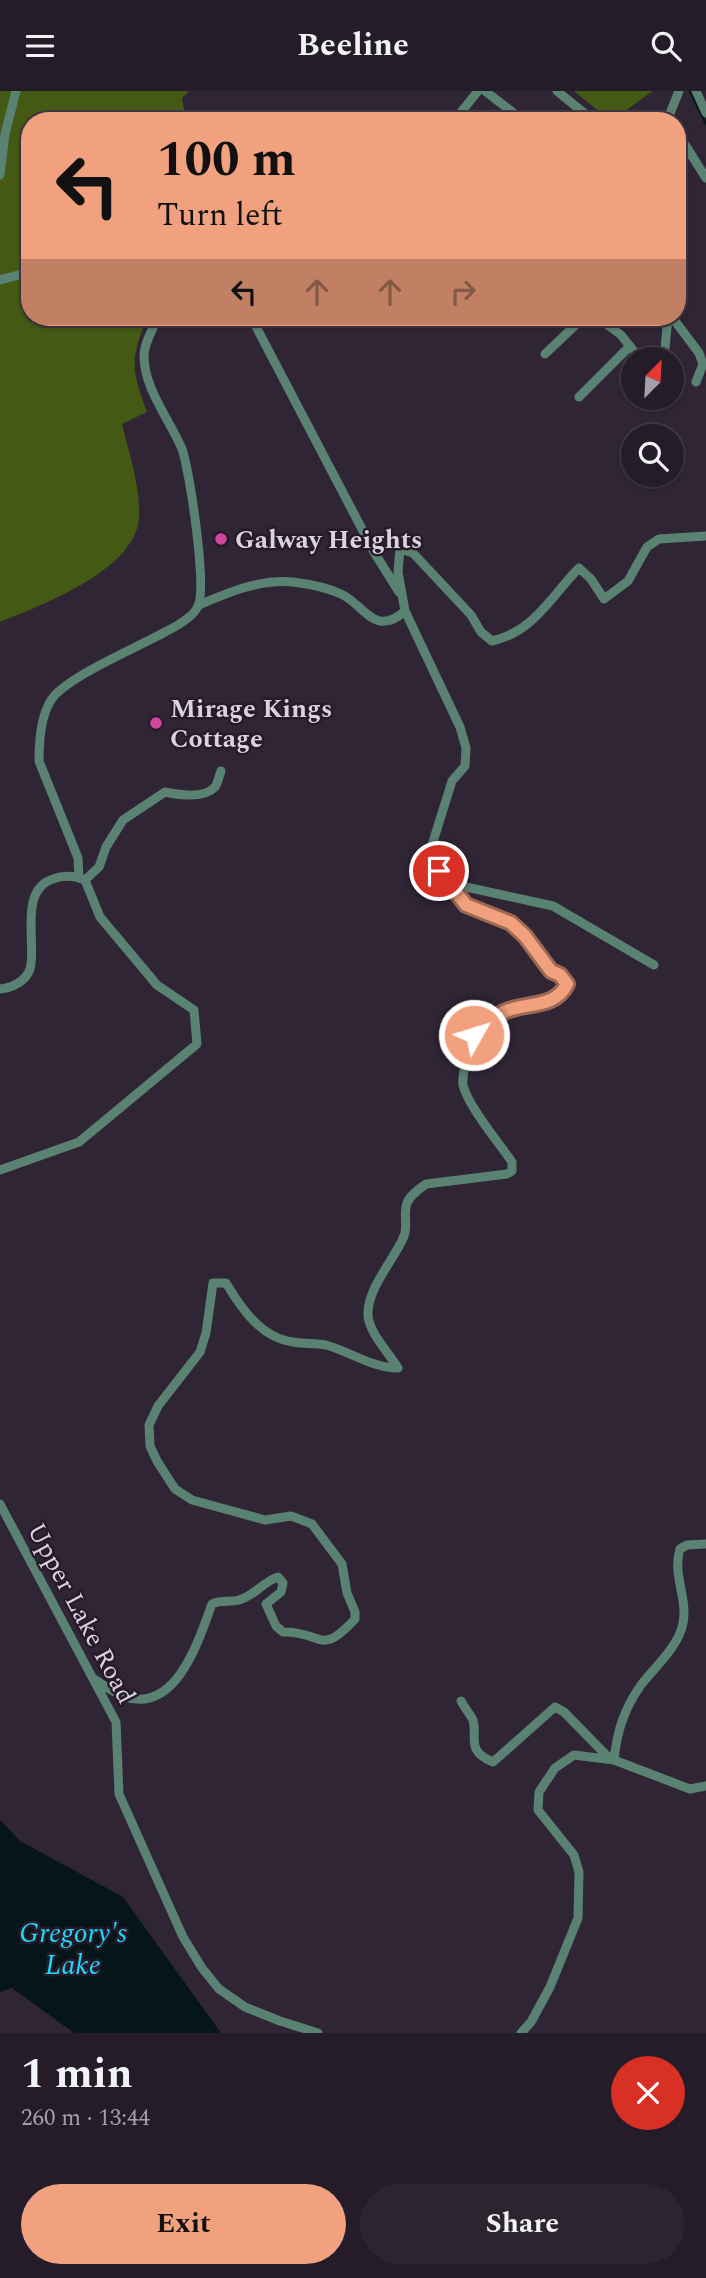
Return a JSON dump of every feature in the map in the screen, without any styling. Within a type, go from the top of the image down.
[{"type":"street","points":[[0,175],[5,134],[16,91]]},
{"type":"street","points":[[461,112],[478,91]]},
{"type":"street","points":[[485,91],[512,112]]},
{"type":"street","points":[[557,91],[583,112]]},
{"type":"street","points":[[672,112],[679,91]]},
{"type":"street","points":[[696,91],[706,113]]},
{"type":"street","points":[[686,146],[706,178]]},
{"type":"street","points":[[0,280],[21,274]]},
{"type":"street","points":[[154,326],[144,356],[147,377],[182,451],[191,490],[200,564],[199,605]]},
{"type":"street","points":[[256,326],[374,552],[400,594]]},
{"type":"street","points":[[545,353],[574,326]]},
{"type":"street","points":[[579,397],[630,346],[609,326]]},
{"type":"street","points":[[666,347],[669,326]]},
{"type":"street","points":[[677,326],[699,353],[703,364],[695,382]]},
{"type":"street","points":[[94,1679],[128,1698],[146,1698],[162,1694],[172,1687],[197,1646],[212,1604],[222,1600],[241,1600],[270,1579],[278,1577],[283,1583],[281,1592],[266,1604],[276,1626],[283,1632],[299,1632],[320,1642],[330,1641],[355,1619],[342,1564],[312,1524],[291,1515],[265,1520],[192,1500],[175,1489],[157,1461],[150,1446],[149,1425],[158,1406],[200,1352],[206,1333],[213,1283],[226,1283],[243,1310],[264,1331],[290,1342],[324,1345],[384,1368],[398,1368],[374,1331],[368,1316],[370,1301],[388,1262],[405,1234],[407,1203],[415,1192],[426,1184],[508,1174],[512,1171],[512,1162],[469,1099],[462,1083],[467,1049],[474,1035],[505,1011],[540,1005],[563,992],[567,984],[560,975],[551,971],[525,936],[511,923],[466,905],[439,871],[432,845],[452,781],[465,766],[466,748],[460,727],[405,611],[398,572],[400,549],[413,553],[471,615],[481,632],[492,641],[501,639],[533,620],[550,604],[563,584],[579,568],[591,579],[604,599],[628,581],[646,547],[659,539],[706,536]]},
{"type":"street","points":[[0,1170],[79,1142],[197,1044],[194,1010],[157,985],[100,917],[82,879],[78,858],[39,761],[44,718],[53,697],[71,682],[171,629],[199,605],[238,589],[264,583],[292,582],[319,586],[343,595],[373,619],[384,621],[405,611]]},
{"type":"street","points":[[0,989],[7,989],[24,979],[30,968],[30,921],[37,892],[48,880],[61,876],[82,879],[99,867],[106,847],[123,820],[165,792],[183,796],[207,792],[216,786],[221,771]]},
{"type":"street","points":[[448,883],[553,906],[654,965]]},
{"type":"street","name":"Upper Lake Road","points":[[0,1504],[116,1721],[120,1794],[183,1937],[219,1989],[245,2007],[318,2033]]},
{"type":"street","points":[[612,1760],[624,1713],[639,1688],[673,1644],[683,1624],[683,1601],[676,1564],[680,1549],[687,1545],[706,1544]]},
{"type":"street","points":[[461,1701],[473,1721],[472,1742],[484,1758],[493,1762],[555,1707],[564,1712],[612,1760]]},
{"type":"street","points":[[521,2033],[531,2022],[550,1987],[578,1918],[579,1872],[574,1855],[538,1810],[538,1792],[555,1768],[574,1755],[612,1760],[690,1789],[706,1786]]},
{"type":"green space","points":[[0,91],[189,91],[182,98],[184,112],[21,112],[21,326],[144,326],[135,355],[135,374],[147,412],[122,424],[139,504],[135,534],[123,552],[85,582],[39,606],[0,622]]},
{"type":"green space","points":[[574,91],[653,91],[624,112],[600,112]]},
{"type":"water","name":"Gregory's Lake","points":[[0,1820],[20,1841],[123,1897],[221,2033],[74,2033],[12,1988],[0,1992]]},
{"type":"waterway","points":[[690,91],[706,124]]},
{"type":"place","name":"Galway Heights","points":[[221,539]]},
{"type":"place","name":"Mirage Kings Cottage","points":[[156,723]]},
{"type":"route","points":[[439,871],[466,905],[511,923],[525,936],[551,971],[560,975],[567,984],[563,992],[540,1005],[505,1011],[474,1035]]}]
